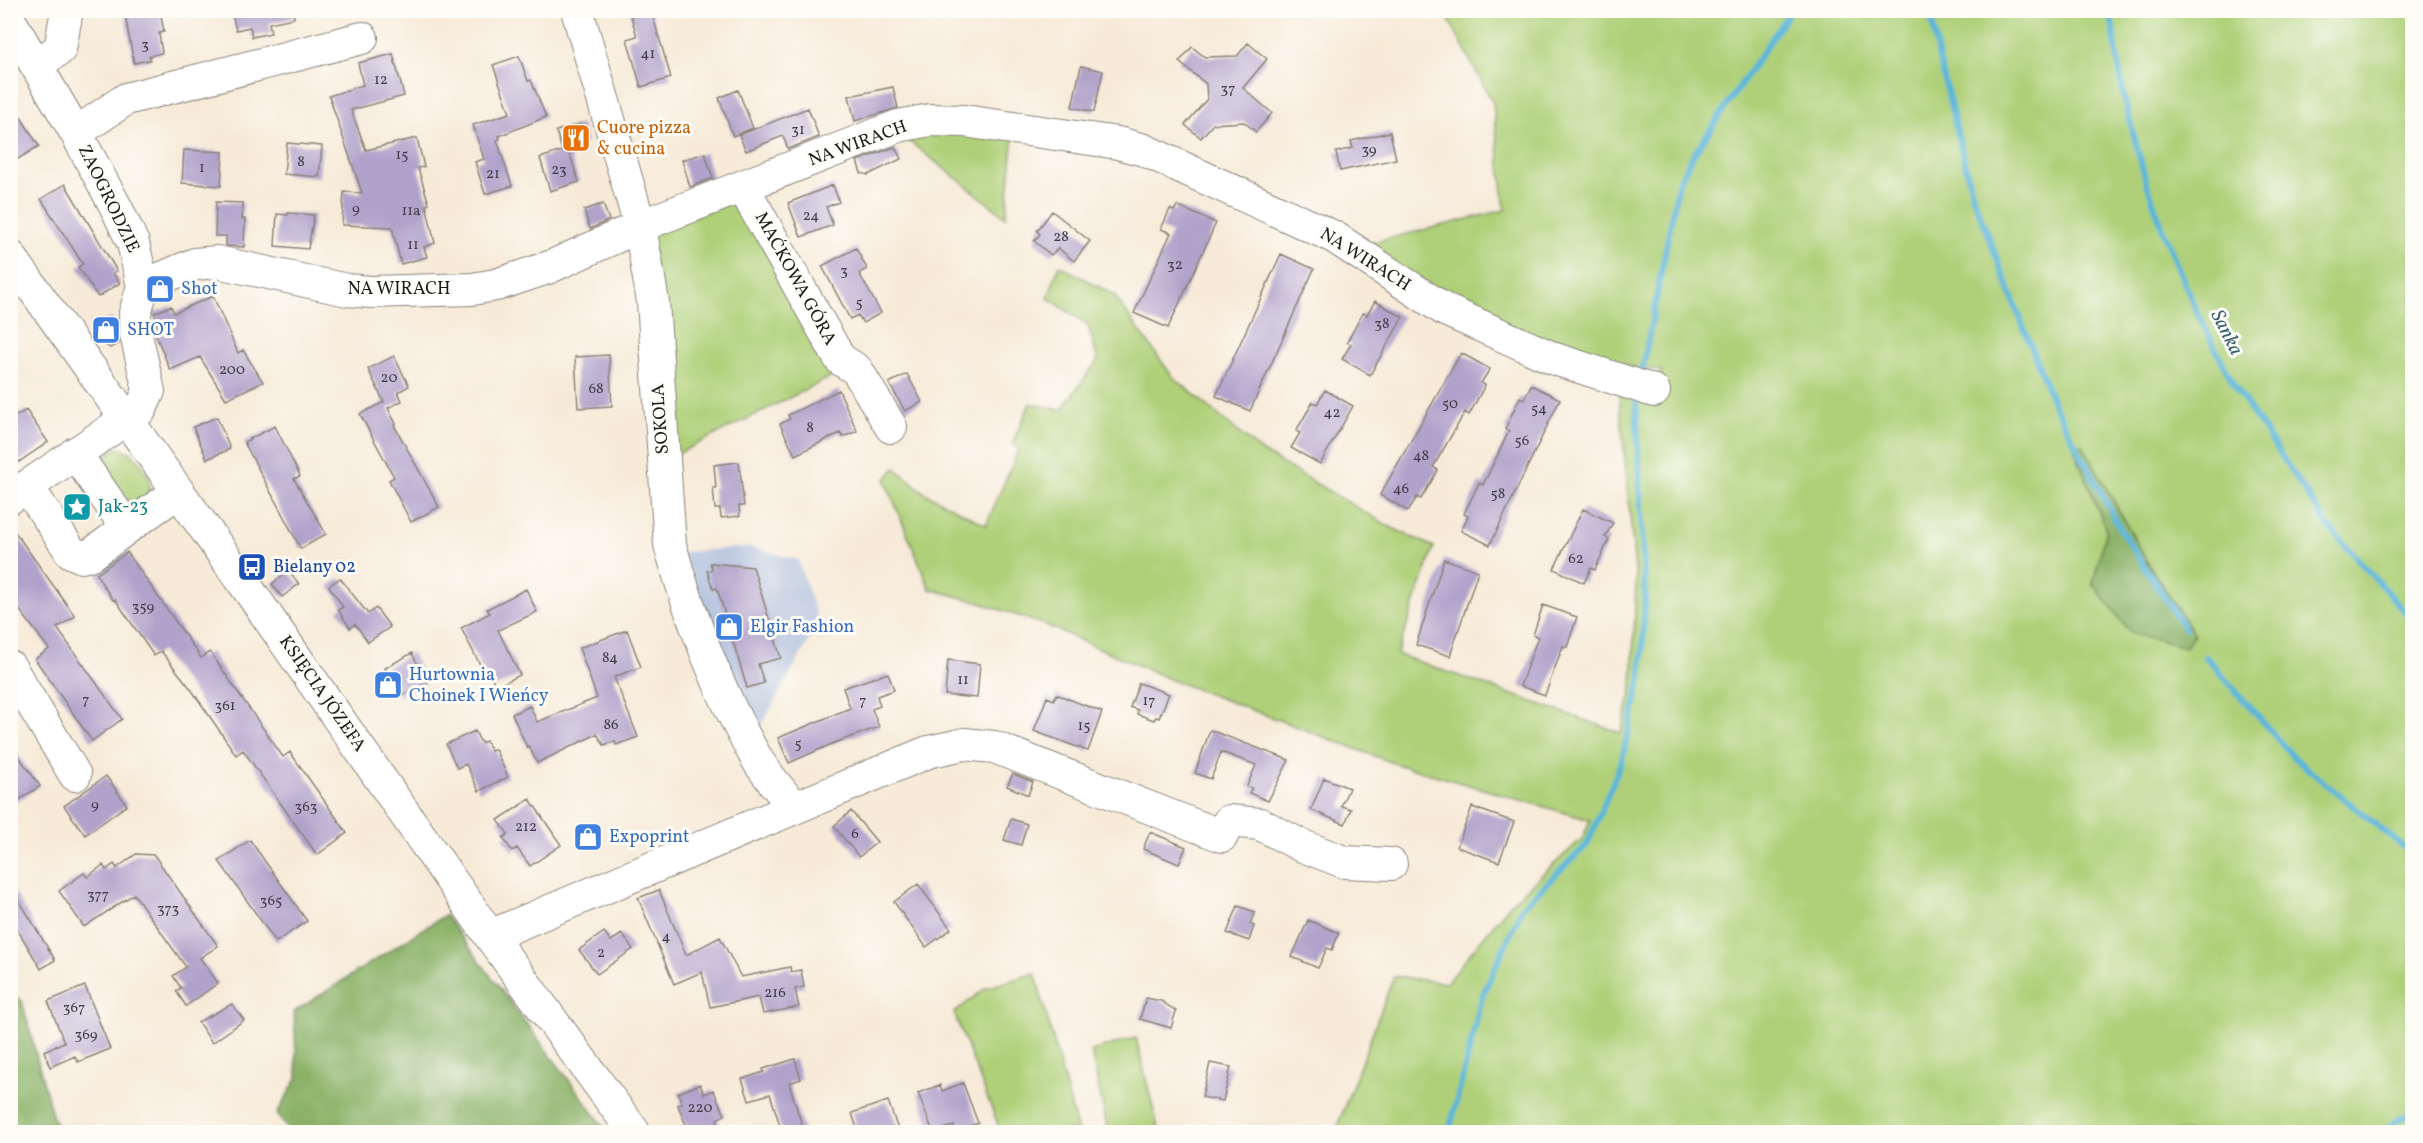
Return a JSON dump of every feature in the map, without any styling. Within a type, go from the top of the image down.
[{"type":"street","points":[[37,64],[60,49],[67,10]]},
{"type":"street","name":"SOKOLA","points":[[577,10],[640,226],[653,302],[670,545],[680,579],[725,698],[758,761],[794,807]]},
{"type":"street","name":"ZAOGRODZIE","points":[[10,21],[76,133],[133,243],[143,286],[135,314],[135,330],[149,391],[141,409],[127,420],[19,492]]},
{"type":"street","points":[[76,133],[126,99],[362,38]]},
{"type":"street","name":"NA WIRACH","points":[[143,286],[195,264],[217,262],[348,290],[370,292],[472,289],[496,285],[550,267],[640,226],[898,126],[930,120],[964,121],[1118,143],[1144,150],[1334,237],[1446,310],[1555,360],[1654,391]]},
{"type":"street","name":"MAĆKOWA GÓRA","points":[[743,187],[840,359],[857,370],[891,428]]},
{"type":"street","name":"KSIĘCIA JÓZEFA","points":[[10,256],[490,936],[634,1132]]},
{"type":"street","points":[[75,453],[128,528]]},
{"type":"street","points":[[19,492],[71,552],[82,557],[92,554],[178,492]]},
{"type":"street","points":[[10,667],[75,775]]},
{"type":"street","points":[[490,936],[928,752],[964,744],[994,747],[1222,836],[1229,821],[1245,821],[1260,824],[1344,862],[1391,864]]},
{"type":"shaded area","name":"Elgir Fashion","points":[[750,547],[798,560],[819,623],[751,743],[682,552]]},
{"type":"green space","points":[[1444,11],[2412,11],[2412,1132],[1335,1132],[1394,976],[1446,983],[1512,902],[1583,838],[1590,820],[1396,764],[1172,680],[1048,626],[975,601],[930,589],[885,480],[895,468],[925,493],[986,525],[1019,449],[1012,444],[1030,403],[1061,410],[1098,360],[1088,325],[1048,298],[1059,265],[1114,295],[1172,376],[1262,452],[1392,528],[1434,547],[1397,654],[1621,733],[1632,689],[1636,580],[1619,395],[1644,399],[1662,371],[1556,354],[1464,311],[1366,244],[1505,210],[1493,103]],"holes":[[[2074,448],[2194,635],[2093,585],[2106,530]]]},
{"type":"green space","points":[[1014,133],[1006,217],[900,134]]},
{"type":"green space","points":[[728,203],[749,211],[839,373],[671,457],[652,233]]},
{"type":"green space","points":[[2082,443],[2150,567],[2194,634],[2185,647],[2131,633],[2093,584],[2106,530],[2074,448]]},
{"type":"green space","points":[[118,448],[134,456],[146,473],[149,491],[145,497],[134,501],[123,499],[101,466],[104,456]]},
{"type":"green space","points":[[445,915],[608,1132],[290,1132],[277,1114],[297,1078],[294,1012]]},
{"type":"green space","points":[[1035,973],[1078,1132],[1001,1132],[954,1013],[986,988]]},
{"type":"green space","points":[[11,994],[22,1001],[52,1115],[60,1132],[11,1132]]},
{"type":"green space","points":[[1136,1038],[1159,1132],[1108,1132],[1091,1051]]},
{"type":"building","points":[[124,10],[160,10],[164,32],[159,33],[162,53],[149,56],[150,60],[134,63]]},
{"type":"building","points":[[231,10],[293,10],[294,18],[269,23],[271,33],[252,37],[250,27],[236,30]]},
{"type":"building","points":[[629,10],[651,10],[671,78],[641,87],[627,39],[637,36]]},
{"type":"building","points":[[1248,43],[1267,59],[1243,88],[1272,113],[1256,132],[1244,122],[1213,124],[1201,138],[1185,125],[1207,99],[1206,84],[1179,62],[1192,47],[1205,57],[1237,56]]},
{"type":"building","points":[[393,54],[404,96],[351,110],[366,150],[417,138],[424,167],[418,168],[429,204],[426,205],[435,243],[424,247],[427,257],[401,264],[392,227],[342,225],[344,192],[362,193],[329,96],[363,85],[358,63]]},
{"type":"building","points":[[519,56],[528,81],[531,80],[546,117],[499,136],[500,139],[497,140],[512,186],[485,194],[475,162],[484,159],[473,125],[510,113],[493,65]]},
{"type":"building","points":[[1081,66],[1103,71],[1094,112],[1072,107]]},
{"type":"building","points":[[893,87],[898,108],[855,121],[849,96]]},
{"type":"building","points":[[738,90],[753,128],[733,136],[719,98]]},
{"type":"building","points":[[10,100],[39,146],[10,164]]},
{"type":"building","points":[[808,108],[819,137],[788,149],[783,136],[746,151],[739,135]]},
{"type":"building","points":[[581,124],[587,143],[562,150],[556,131]]},
{"type":"building","points":[[1390,132],[1396,159],[1340,171],[1336,152],[1353,148],[1351,141]]},
{"type":"building","points":[[287,143],[322,146],[319,177],[284,174]]},
{"type":"building","points":[[895,147],[901,159],[868,175],[861,173],[857,161]]},
{"type":"building","points":[[568,149],[579,182],[550,191],[540,158]]},
{"type":"building","points":[[184,150],[223,152],[221,186],[182,183]]},
{"type":"building","points":[[705,153],[713,178],[690,187],[682,160]]},
{"type":"building","points":[[65,184],[117,271],[113,273],[120,283],[98,297],[78,267],[83,264],[41,199]]},
{"type":"building","points":[[833,185],[839,202],[826,207],[833,225],[801,237],[788,203]]},
{"type":"building","points":[[216,202],[243,203],[244,247],[226,246],[226,236],[215,236]]},
{"type":"building","points":[[603,204],[609,220],[590,229],[584,210]]},
{"type":"building","points":[[1177,206],[1216,223],[1168,328],[1134,313],[1171,233],[1161,229],[1170,209],[1174,211]]},
{"type":"building","points":[[1052,211],[1090,241],[1074,261],[1058,248],[1051,255],[1034,241],[1040,234],[1037,231]]},
{"type":"building","points":[[288,213],[314,215],[308,249],[275,246],[277,214],[288,215]]},
{"type":"building","points":[[856,248],[867,269],[859,273],[881,313],[863,323],[858,315],[850,319],[822,266]]},
{"type":"building","points":[[1281,254],[1314,269],[1250,411],[1216,396]]},
{"type":"building","points":[[213,296],[238,353],[243,350],[263,382],[226,399],[200,357],[170,370],[153,328],[153,325],[158,323],[154,313],[171,306],[174,313]]},
{"type":"building","points":[[1375,301],[1403,317],[1370,375],[1342,359],[1351,344],[1347,342],[1363,313],[1367,315]]},
{"type":"building","name":"SHOT","points":[[111,318],[117,330],[119,343],[110,348],[102,343],[93,327]]},
{"type":"building","points":[[1461,353],[1490,369],[1481,383],[1485,385],[1469,415],[1465,412],[1433,467],[1438,470],[1421,499],[1417,497],[1408,511],[1380,495]]},
{"type":"building","points":[[609,355],[612,406],[578,408],[575,357]]},
{"type":"building","points":[[394,356],[409,386],[398,392],[402,401],[388,408],[396,424],[394,425],[439,507],[411,522],[389,480],[394,477],[360,414],[384,402],[368,369]]},
{"type":"building","points":[[907,374],[922,402],[905,411],[889,383]]},
{"type":"building","points":[[1531,385],[1560,399],[1490,545],[1461,531],[1468,516],[1464,514],[1479,483],[1483,485],[1509,431],[1505,429],[1520,397],[1524,399]]},
{"type":"building","points":[[839,390],[857,431],[843,437],[840,433],[795,455],[780,424],[790,419],[788,415]]},
{"type":"building","points":[[1325,390],[1353,406],[1320,464],[1291,448],[1300,433],[1296,431],[1313,402],[1317,404]]},
{"type":"building","points":[[26,410],[48,442],[10,468],[10,420]]},
{"type":"building","points":[[217,417],[230,449],[207,459],[193,427]]},
{"type":"building","points":[[275,426],[300,476],[294,479],[326,534],[301,549],[244,442]]},
{"type":"building","points":[[739,462],[744,506],[739,506],[740,516],[721,518],[720,509],[715,509],[714,465]]},
{"type":"building","points":[[1583,509],[1613,523],[1605,537],[1609,539],[1595,570],[1591,568],[1584,583],[1554,569]]},
{"type":"building","points":[[10,525],[75,616],[57,628],[122,719],[92,741],[35,659],[49,649],[10,597]]},
{"type":"building","points":[[127,552],[201,658],[210,652],[283,757],[290,752],[347,833],[317,855],[243,750],[236,755],[191,689],[161,651],[154,656],[101,582],[97,574]]},
{"type":"building","points":[[1444,559],[1478,571],[1450,656],[1416,645]]},
{"type":"building","points":[[710,563],[753,567],[781,658],[758,664],[764,683],[747,688],[717,588],[713,589],[707,571],[712,569]]},
{"type":"building","points":[[289,571],[299,584],[282,597],[272,584]]},
{"type":"building","points":[[340,578],[368,614],[376,608],[390,627],[368,642],[355,624],[350,628],[338,610],[343,607],[329,586]]},
{"type":"building","points":[[526,589],[537,612],[498,630],[520,675],[496,687],[490,674],[486,676],[461,628],[490,613],[487,609]]},
{"type":"building","points":[[1543,605],[1577,617],[1567,647],[1563,646],[1545,695],[1520,686],[1538,637],[1533,635]]},
{"type":"building","points":[[627,630],[641,667],[614,677],[638,737],[616,745],[615,741],[604,745],[597,734],[537,763],[512,714],[530,706],[537,722],[597,698],[579,648]]},
{"type":"building","points":[[412,653],[427,683],[400,696],[385,668]]},
{"type":"building","points":[[948,660],[980,664],[977,698],[945,695]]},
{"type":"building","points":[[888,673],[894,690],[877,696],[880,706],[872,709],[879,727],[834,743],[789,763],[778,738],[850,708],[843,688]]},
{"type":"building","points":[[1139,683],[1169,694],[1159,718],[1156,717],[1154,720],[1137,714],[1138,710],[1130,707]]},
{"type":"building","points":[[1056,694],[1102,712],[1088,751],[1034,731],[1047,697],[1054,700]]},
{"type":"building","points":[[1210,730],[1289,760],[1268,801],[1249,793],[1252,788],[1247,786],[1256,765],[1221,752],[1211,779],[1195,773]]},
{"type":"building","points":[[475,731],[481,743],[486,741],[491,751],[495,749],[508,777],[479,791],[466,764],[457,768],[446,744]]},
{"type":"building","points":[[10,744],[40,786],[10,806]]},
{"type":"building","points":[[1013,774],[1033,782],[1028,795],[1007,786]]},
{"type":"building","points":[[106,776],[127,805],[85,835],[64,806]]},
{"type":"building","points":[[1324,778],[1349,788],[1341,806],[1351,809],[1345,824],[1311,810]]},
{"type":"building","points":[[530,799],[561,845],[530,866],[517,848],[512,851],[503,838],[508,834],[498,820]]},
{"type":"building","points":[[1472,807],[1514,822],[1499,862],[1457,847]]},
{"type":"building","points":[[851,811],[877,842],[859,857],[834,826]]},
{"type":"building","points":[[1011,819],[1027,824],[1021,845],[1004,840]]},
{"type":"building","points":[[1150,832],[1186,847],[1179,864],[1143,849]]},
{"type":"building","points":[[250,840],[307,921],[276,942],[219,861]]},
{"type":"building","points":[[136,854],[154,855],[218,946],[200,958],[218,983],[186,1006],[176,991],[181,988],[173,976],[186,967],[134,894],[84,927],[59,891],[84,873],[87,877],[103,865],[106,870],[114,864],[117,868]]},
{"type":"building","points":[[918,884],[951,929],[926,947],[894,902]]},
{"type":"building","points":[[10,885],[55,960],[41,969],[10,917]]},
{"type":"building","points":[[659,890],[686,955],[720,937],[741,977],[790,967],[791,972],[801,970],[804,987],[795,989],[799,1007],[763,1014],[759,997],[710,1007],[702,972],[674,984],[638,898]]},
{"type":"building","points":[[1238,906],[1255,912],[1250,924],[1254,926],[1249,941],[1227,933]]},
{"type":"building","points":[[1308,920],[1339,933],[1332,950],[1327,948],[1318,968],[1292,957]]},
{"type":"building","points":[[604,932],[611,941],[622,934],[633,949],[597,974],[579,950]]},
{"type":"building","points":[[85,986],[110,1049],[78,1062],[75,1056],[50,1067],[44,1051],[64,1042],[48,1001]]},
{"type":"building","points":[[1146,998],[1161,1001],[1176,1011],[1171,1028],[1140,1019]]},
{"type":"building","points":[[232,1004],[244,1020],[212,1043],[198,1022]]},
{"type":"building","points":[[795,1059],[801,1079],[789,1083],[804,1132],[782,1132],[770,1094],[749,1100],[742,1079],[764,1072],[763,1069]]},
{"type":"building","points":[[1210,1063],[1231,1067],[1223,1101],[1202,1097]]},
{"type":"building","points":[[963,1083],[978,1123],[956,1131],[954,1126],[933,1132],[918,1093],[940,1085],[942,1091]]},
{"type":"building","points":[[700,1084],[704,1094],[713,1090],[725,1115],[717,1119],[723,1132],[690,1132],[686,1125],[678,1105],[682,1103],[678,1093]]},
{"type":"building","points":[[888,1101],[899,1132],[858,1132],[852,1113]]},
{"type":"waterway","points":[[1642,372],[1678,185],[1690,160],[1791,10]]},
{"type":"waterway","points":[[1930,10],[1937,50],[1973,197],[2053,403],[2122,532],[2185,629]]},
{"type":"waterway","name":"Sanka","points":[[2110,10],[2124,98],[2145,178],[2165,236],[2194,306],[2234,385],[2328,526],[2412,620]]},
{"type":"waterway","points":[[1449,1132],[1483,994],[1523,906],[1587,845],[1621,763],[1641,678],[1645,597],[1636,399]]},
{"type":"waterway","points":[[2206,657],[2294,758],[2412,854]]},
{"type":"waterway","points":[[2386,1132],[2395,1121],[2412,1113]]},
{"type":"place","name":"Cuore pizza & cucina","points":[[576,138]]},
{"type":"place","name":"Shot","points":[[160,289]]},
{"type":"place","name":"SHOT","points":[[106,330]]},
{"type":"place","name":"Jak-23","points":[[77,507]]},
{"type":"place","name":"Bielany 02","points":[[252,567]]},
{"type":"place","name":"Elgir Fashion","points":[[729,627]]},
{"type":"place","name":"Hurtownia Choinek I Wieńcy","points":[[388,685]]},
{"type":"place","name":"Expoprint","points":[[588,837]]}]
